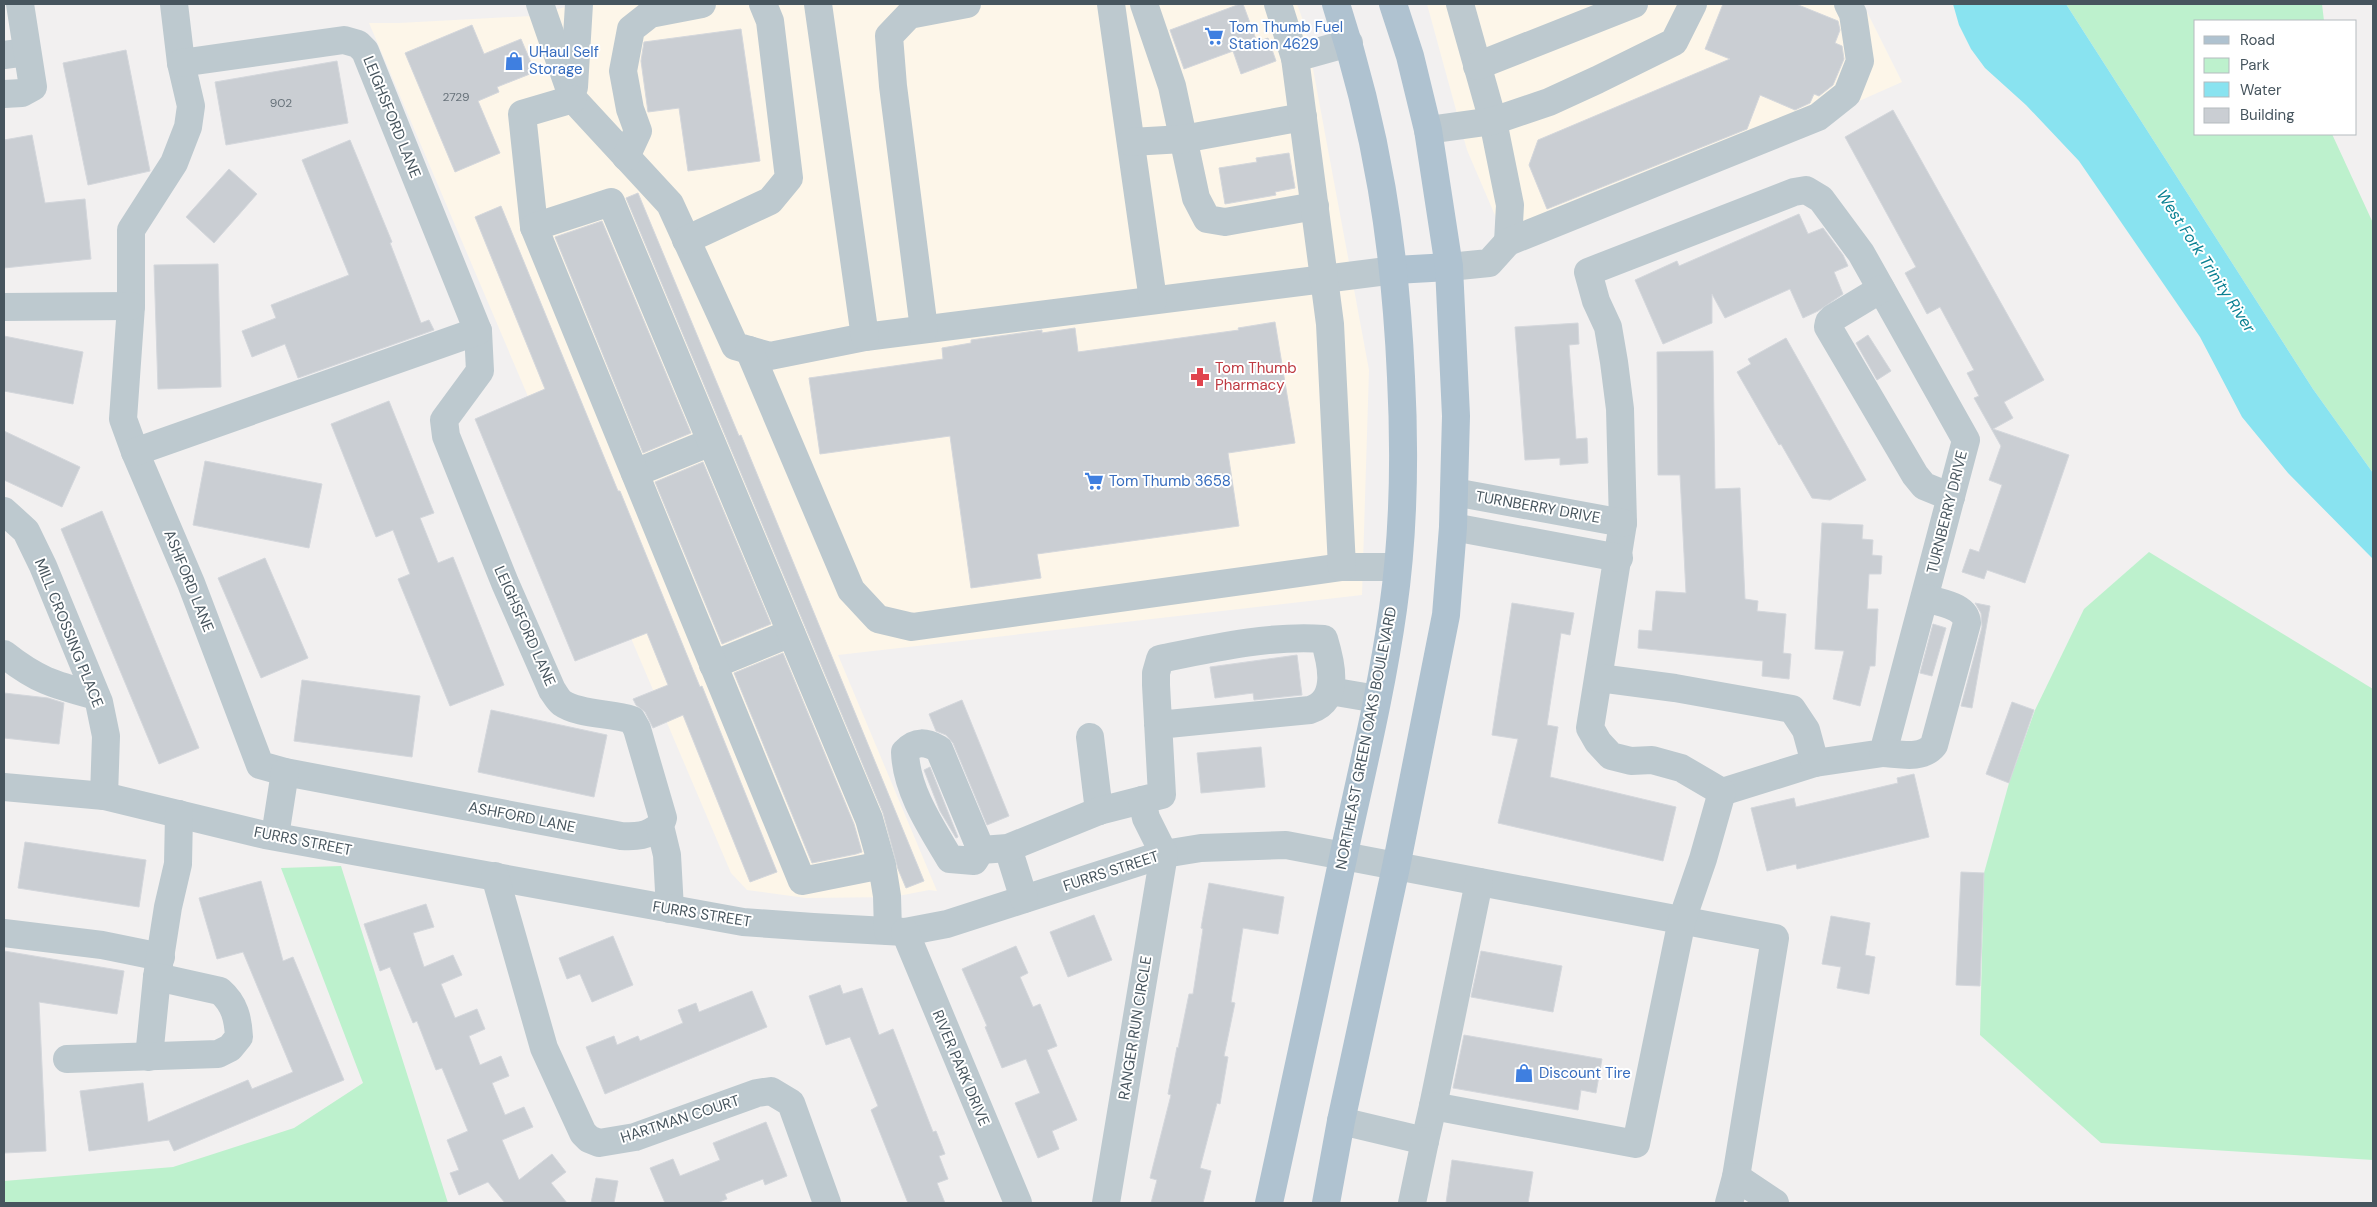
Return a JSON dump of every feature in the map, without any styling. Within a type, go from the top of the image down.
[{"type":"main road","name":"NORTHEAST GREEN OAKS BOULEVARD","points":[[1269,1203],[1377,699],[1393,608],[1403,480],[1404,435],[1395,270],[1376,148],[1336,4]]},
{"type":"main road","points":[[1326,1203],[1341,1121],[1396,867],[1446,615],[1453,527],[1456,416],[1449,267],[1428,130],[1410,56],[1393,4]]},
{"type":"main road","points":[[1395,270],[1449,267]]},
{"type":"street","points":[[4,94],[22,93],[33,87],[15,54],[20,4]]},
{"type":"street","name":"ASHFORD LANE","points":[[174,4],[181,63],[191,106],[188,127],[174,163],[131,230],[131,306],[123,419],[134,452],[191,583],[260,765],[285,772],[622,836],[638,837],[650,833],[660,826]]},
{"type":"street","points":[[540,4],[573,99],[670,204],[734,346],[770,356],[865,337],[1395,270]]},
{"type":"street","points":[[573,99],[579,4]]},
{"type":"street","points":[[626,157],[638,131],[630,109],[623,71],[631,29],[650,14],[702,4]]},
{"type":"street","points":[[686,240],[770,201],[789,178],[770,21],[763,4]]},
{"type":"street","points":[[818,4],[865,337]]},
{"type":"street","points":[[924,329],[893,86],[889,36],[909,15],[967,4]]},
{"type":"street","points":[[1111,4],[1153,300]]},
{"type":"street","points":[[1144,4],[1172,86],[1196,198],[1207,219],[1226,222],[1315,206]]},
{"type":"street","points":[[1278,4],[1295,58],[1325,278],[1331,334],[1342,566]]},
{"type":"street","points":[[1477,66],[1634,4]]},
{"type":"street","points":[[1428,130],[1492,121],[1565,94],[1674,42],[1693,4]]},
{"type":"street","points":[[1449,267],[1489,263],[1508,242],[1818,117],[1847,94],[1860,61],[1853,14],[1848,4]]},
{"type":"street","points":[[1466,6],[1477,66],[1492,121],[1510,205],[1508,242]]},
{"type":"street","name":"LEIGHSFORD LANE","points":[[181,63],[344,40],[358,44],[365,51],[478,330],[480,371],[444,420],[446,436],[505,582],[552,690],[563,703],[585,711],[621,716],[632,720],[637,729],[663,818],[660,826],[667,855],[670,909]]},
{"type":"street","points":[[1295,58],[1348,43]]},
{"type":"street","points":[[573,99],[522,114],[534,227],[802,881],[882,865]]},
{"type":"street","points":[[1131,142],[1183,139],[1303,117]]},
{"type":"street","name":"TURNBERRY DRIVE","points":[[1722,792],[1681,768],[1652,760],[1631,762],[1611,756],[1598,742],[1590,728],[1619,558],[1623,523],[1620,409],[1614,362],[1608,327],[1596,301],[1588,272],[1794,192],[1806,190],[1821,199],[1861,253],[1966,440],[1883,753]]},
{"type":"street","points":[[534,227],[611,202],[869,819],[882,865],[887,896],[897,932]]},
{"type":"street","points":[[1881,290],[1833,318],[1829,322],[1828,327],[1915,475],[1924,486],[1951,497]]},
{"type":"street","points":[[4,307],[131,306]]},
{"type":"street","points":[[134,452],[478,330]]},
{"type":"street","points":[[749,350],[851,590],[878,619],[912,627],[1342,566],[1397,567]]},
{"type":"street","points":[[634,473],[711,442]]},
{"type":"street","name":"TURNBERRY DRIVE","points":[[1454,492],[1623,523]]},
{"type":"street","name":"MILL CROSSING PLACE","points":[[4,511],[26,531],[44,566],[96,696],[106,736],[104,796]]},
{"type":"street","points":[[1453,527],[1619,558]]},
{"type":"street","points":[[1433,1106],[1636,1144],[1682,920],[1704,859],[1722,792],[1815,763],[1883,753],[1921,755],[1930,750],[1934,744],[1967,623],[1965,615],[1959,609],[1925,598]]},
{"type":"street","points":[[713,665],[791,633]]},
{"type":"street","points":[[981,850],[1008,848],[1099,811],[1162,795],[1158,725],[1156,673],[1160,659],[1206,649],[1301,637],[1324,639],[1331,661],[1330,691],[1328,698],[1320,707],[1310,710],[1158,725]]},
{"type":"street","points":[[4,654],[24,670],[49,684],[96,696]]},
{"type":"street","points":[[1598,678],[1675,688],[1792,709],[1806,730],[1815,763]]},
{"type":"street","points":[[1330,691],[1377,699]]},
{"type":"street","points":[[1090,737],[1099,811]]},
{"type":"street","points":[[275,836],[285,772]]},
{"type":"street","name":"FURRS STREET","points":[[4,788],[104,796],[275,836],[743,922],[897,932],[947,924],[1164,854],[1201,848],[1286,845],[1775,938],[1736,1177]]},
{"type":"street","points":[[1142,800],[1146,818],[1164,854]]},
{"type":"street","points":[[150,1057],[159,967],[168,908],[178,864],[179,814]]},
{"type":"street","points":[[1008,848],[1024,899]]},
{"type":"street","name":"RANGER RUN CIRCLE","points":[[1106,1203],[1164,854]]},
{"type":"street","name":"HARTMAN COURT","points":[[495,876],[544,1048],[583,1133],[589,1139],[599,1143],[635,1137],[757,1093],[771,1092],[791,1103],[827,1203]]},
{"type":"street","points":[[1412,1203],[1479,882]]},
{"type":"street","points":[[4,932],[102,945],[220,992],[227,997],[237,1016],[239,1037],[230,1048],[218,1054],[67,1059]]},
{"type":"street","name":"RIVER PARK DRIVE","points":[[897,932],[1018,1203]]},
{"type":"street","points":[[1341,1121],[1425,1141]]},
{"type":"street","points":[[1729,1203],[1736,1177],[1775,1203]]},
{"type":"shaded area","points":[[577,4],[1297,4],[1305,26],[1369,370],[1362,595],[838,655],[937,891],[929,890],[893,897],[806,898],[747,890],[731,873],[369,23],[531,16]]},
{"type":"shaded area","points":[[1427,4],[1863,4],[1902,82],[1512,255],[1467,150]]},
{"type":"green space","points":[[2066,4],[2322,4],[2324,20],[2194,20],[2194,135],[2332,135],[2373,223],[2373,473],[2313,389]]},
{"type":"green space","points":[[2149,552],[2373,689],[2373,1160],[2101,1143],[1980,1035],[1984,873],[2009,783],[2035,710],[2084,609]]},
{"type":"green space","points":[[341,866],[448,1203],[4,1203],[4,1181],[173,1167],[294,1128],[363,1083],[281,868]]},
{"type":"water","name":"West Fork Trinity River","points":[[1953,4],[2066,4],[2313,389],[2373,473],[2373,559],[2288,473],[2242,417],[2200,337],[2079,161],[2026,105],[1985,68],[1971,49],[1959,25]]},
{"type":"building","name":"Tom Thumb Fuel Station 4629","points":[[1243,4],[1257,42],[1268,38],[1276,61],[1241,74],[1233,51],[1184,69],[1170,30]]},
{"type":"building","points":[[1723,4],[1796,4],[1838,21],[1840,30],[1835,43],[1842,46],[1844,59],[1833,85],[1819,96],[1814,94],[1810,103],[1795,110],[1760,95],[1747,129],[1547,209],[1529,165],[1538,140],[1730,59],[1705,49]]},
{"type":"building","points":[[472,25],[484,54],[521,39],[535,72],[497,87],[499,92],[478,101],[500,153],[455,172],[405,53]]},
{"type":"building","points":[[741,29],[760,161],[688,171],[679,108],[648,112],[641,61],[644,42]]},
{"type":"building","points":[[126,50],[150,171],[88,185],[63,63]]},
{"type":"building","points":[[337,61],[348,123],[226,145],[215,82]]},
{"type":"building","points":[[1893,110],[2044,380],[2004,402],[2013,418],[1993,429],[2069,455],[2025,583],[1987,570],[1984,579],[1962,572],[1970,549],[1979,552],[2002,485],[1989,480],[2001,446],[1974,398],[1979,396],[1967,373],[1974,370],[1940,307],[1927,314],[1905,273],[1916,267],[1845,137]]},
{"type":"building","points":[[32,135],[45,203],[85,199],[91,259],[4,268],[4,140]]},
{"type":"building","points":[[350,140],[392,242],[390,243],[421,323],[429,320],[434,330],[298,378],[285,344],[252,357],[242,331],[276,318],[271,305],[349,275],[302,160]]},
{"type":"building","points":[[1289,153],[1295,188],[1275,192],[1276,195],[1225,204],[1219,168],[1257,162],[1256,158]]},
{"type":"building","points":[[229,169],[257,194],[214,243],[186,217]]},
{"type":"building","points":[[638,193],[739,436],[741,435],[924,881],[906,888],[898,869],[883,813],[626,198]]},
{"type":"building","points":[[501,206],[700,687],[702,686],[777,872],[750,882],[683,715],[653,728],[645,712],[636,705],[633,699],[668,685],[647,633],[575,661],[475,419],[545,389],[475,217]]},
{"type":"building","points":[[1799,214],[1808,234],[1823,228],[1843,255],[1848,266],[1834,272],[1843,294],[1818,311],[1803,318],[1790,289],[1725,318],[1712,294],[1712,323],[1663,344],[1635,280],[1677,261],[1679,266]]},
{"type":"building","points":[[602,221],[691,433],[643,453],[555,237]]},
{"type":"building","points":[[218,264],[221,387],[158,389],[154,265]]},
{"type":"building","name":"Tom Thumb 3658","points":[[1275,322],[1295,443],[1228,453],[1239,526],[1037,554],[1041,578],[971,588],[950,436],[820,454],[809,378],[943,359],[942,348],[971,343],[971,340],[1042,330],[1042,333],[1075,328],[1078,352],[1239,330],[1238,328]]},
{"type":"building","points":[[1578,323],[1579,344],[1569,345],[1576,439],[1587,438],[1588,463],[1560,465],[1560,458],[1525,460],[1515,327]]},
{"type":"building","points":[[1868,335],[1891,371],[1877,380],[1856,343]]},
{"type":"building","points":[[4,336],[83,352],[73,404],[4,391]]},
{"type":"building","points":[[1786,338],[1866,480],[1830,500],[1812,498],[1737,372],[1751,364],[1748,359]]},
{"type":"building","points":[[1713,351],[1715,489],[1740,488],[1745,599],[1758,601],[1757,611],[1786,614],[1783,653],[1791,654],[1789,679],[1762,676],[1763,661],[1638,648],[1639,630],[1652,631],[1656,591],[1686,593],[1680,475],[1658,475],[1657,352]]},
{"type":"building","points":[[389,401],[434,513],[420,518],[438,563],[453,557],[504,685],[450,706],[398,579],[410,574],[393,530],[376,537],[331,424]]},
{"type":"building","points":[[4,431],[80,467],[62,507],[4,480]]},
{"type":"building","points":[[205,461],[322,484],[309,548],[193,525]]},
{"type":"building","points":[[703,462],[771,624],[722,644],[655,482]]},
{"type":"building","points":[[102,511],[199,748],[159,764],[61,529]]},
{"type":"building","points":[[1822,523],[1863,525],[1862,539],[1873,540],[1872,555],[1882,556],[1881,574],[1869,574],[1867,609],[1878,609],[1875,666],[1870,666],[1860,706],[1833,699],[1844,651],[1815,649]]},
{"type":"building","points":[[265,558],[308,658],[261,678],[218,578]]},
{"type":"building","points":[[1512,603],[1574,613],[1570,635],[1561,633],[1547,725],[1558,727],[1550,777],[1676,807],[1663,861],[1498,823],[1518,739],[1492,735]]},
{"type":"building","points":[[1975,603],[1990,606],[1972,708],[1961,706],[1982,627],[1981,613]]},
{"type":"building","points":[[1933,624],[1946,628],[1932,676],[1920,673]]},
{"type":"building","points":[[783,653],[854,824],[862,852],[812,863],[734,673]]},
{"type":"building","points":[[1297,655],[1302,695],[1254,700],[1253,693],[1215,698],[1210,667]]},
{"type":"building","points":[[302,680],[420,696],[412,757],[294,741]]},
{"type":"building","points":[[4,693],[48,698],[64,703],[59,744],[4,738]]},
{"type":"building","points":[[962,700],[1009,816],[987,825],[953,743],[946,735],[936,731],[929,714]]},
{"type":"building","points":[[2012,702],[2034,710],[2009,783],[1986,774]]},
{"type":"building","points":[[491,710],[607,735],[594,797],[478,772]]},
{"type":"building","points":[[1261,747],[1265,787],[1201,793],[1197,753]]},
{"type":"building","points":[[930,767],[958,837],[956,838],[940,811],[924,770]]},
{"type":"building","points":[[1914,774],[1929,837],[1797,869],[1796,864],[1767,871],[1751,808],[1794,798],[1796,807],[1898,783],[1897,778]]},
{"type":"building","points":[[25,842],[146,860],[139,907],[18,888]]},
{"type":"building","points":[[1961,872],[1984,873],[1980,986],[1956,985]]},
{"type":"building","points":[[261,881],[283,961],[293,957],[344,1080],[174,1151],[169,1140],[89,1151],[80,1091],[143,1083],[148,1122],[248,1080],[252,1089],[293,1072],[243,952],[217,959],[199,898]]},
{"type":"building","points":[[1209,883],[1284,897],[1278,934],[1243,928],[1231,1002],[1235,1003],[1224,1056],[1228,1057],[1220,1104],[1217,1103],[1200,1168],[1211,1171],[1203,1203],[1151,1203],[1157,1180],[1150,1178],[1171,1095],[1168,1094],[1189,994],[1193,994]]},
{"type":"building","points":[[426,904],[434,927],[413,933],[424,967],[453,955],[462,975],[441,984],[455,1018],[477,1009],[485,1029],[469,1036],[480,1065],[501,1056],[509,1076],[492,1083],[505,1115],[524,1107],[533,1127],[502,1140],[519,1180],[552,1154],[566,1172],[551,1183],[567,1203],[505,1203],[488,1182],[459,1195],[450,1173],[459,1170],[447,1140],[468,1131],[442,1068],[436,1070],[417,1021],[413,1023],[390,967],[380,971],[364,924]]},
{"type":"building","points":[[1094,915],[1112,960],[1068,977],[1050,932]]},
{"type":"building","points":[[1831,916],[1870,923],[1865,955],[1875,957],[1869,994],[1837,988],[1841,967],[1822,964]]},
{"type":"building","points":[[613,936],[633,985],[592,1002],[580,974],[567,979],[559,958]]},
{"type":"building","points":[[1016,946],[1028,973],[1020,977],[1033,1007],[1040,1004],[1057,1046],[1047,1050],[1077,1120],[1052,1131],[1059,1149],[1038,1158],[1015,1103],[1040,1093],[1026,1059],[1002,1068],[985,1027],[987,1026],[962,969]]},
{"type":"building","points":[[4,951],[124,971],[117,1014],[39,1002],[46,1151],[4,1153]]},
{"type":"building","points":[[1481,951],[1562,966],[1553,1012],[1471,997]]},
{"type":"building","points":[[840,985],[843,994],[862,988],[879,1035],[893,1029],[933,1132],[936,1131],[945,1154],[939,1156],[948,1179],[937,1183],[945,1203],[908,1203],[871,1110],[878,1106],[850,1037],[826,1045],[809,996]]},
{"type":"building","points":[[752,991],[767,1027],[605,1094],[586,1047],[614,1036],[617,1045],[638,1036],[640,1041],[683,1023],[678,1010],[696,1003],[699,1012]]},
{"type":"building","name":"Discount Tire","points":[[1464,1035],[1602,1059],[1596,1093],[1581,1090],[1578,1110],[1453,1088]]},
{"type":"building","points":[[766,1122],[787,1176],[765,1185],[763,1179],[725,1194],[727,1199],[717,1203],[665,1203],[650,1168],[673,1159],[680,1176],[720,1160],[713,1143]]},
{"type":"building","points":[[1452,1160],[1533,1172],[1528,1203],[1446,1203]]},
{"type":"building","points":[[596,1178],[618,1181],[614,1203],[591,1203]]},
{"type":"place","name":"Tom Thumb Fuel Station 4629","points":[[1214,36]]},
{"type":"place","name":"UHaul Self Storage","points":[[514,61]]},
{"type":"place","name":"Tom Thumb Pharmacy","points":[[1200,377]]},
{"type":"place","name":"Tom Thumb 3658","points":[[1094,481]]},
{"type":"place","name":"Discount Tire","points":[[1524,1073]]}]
